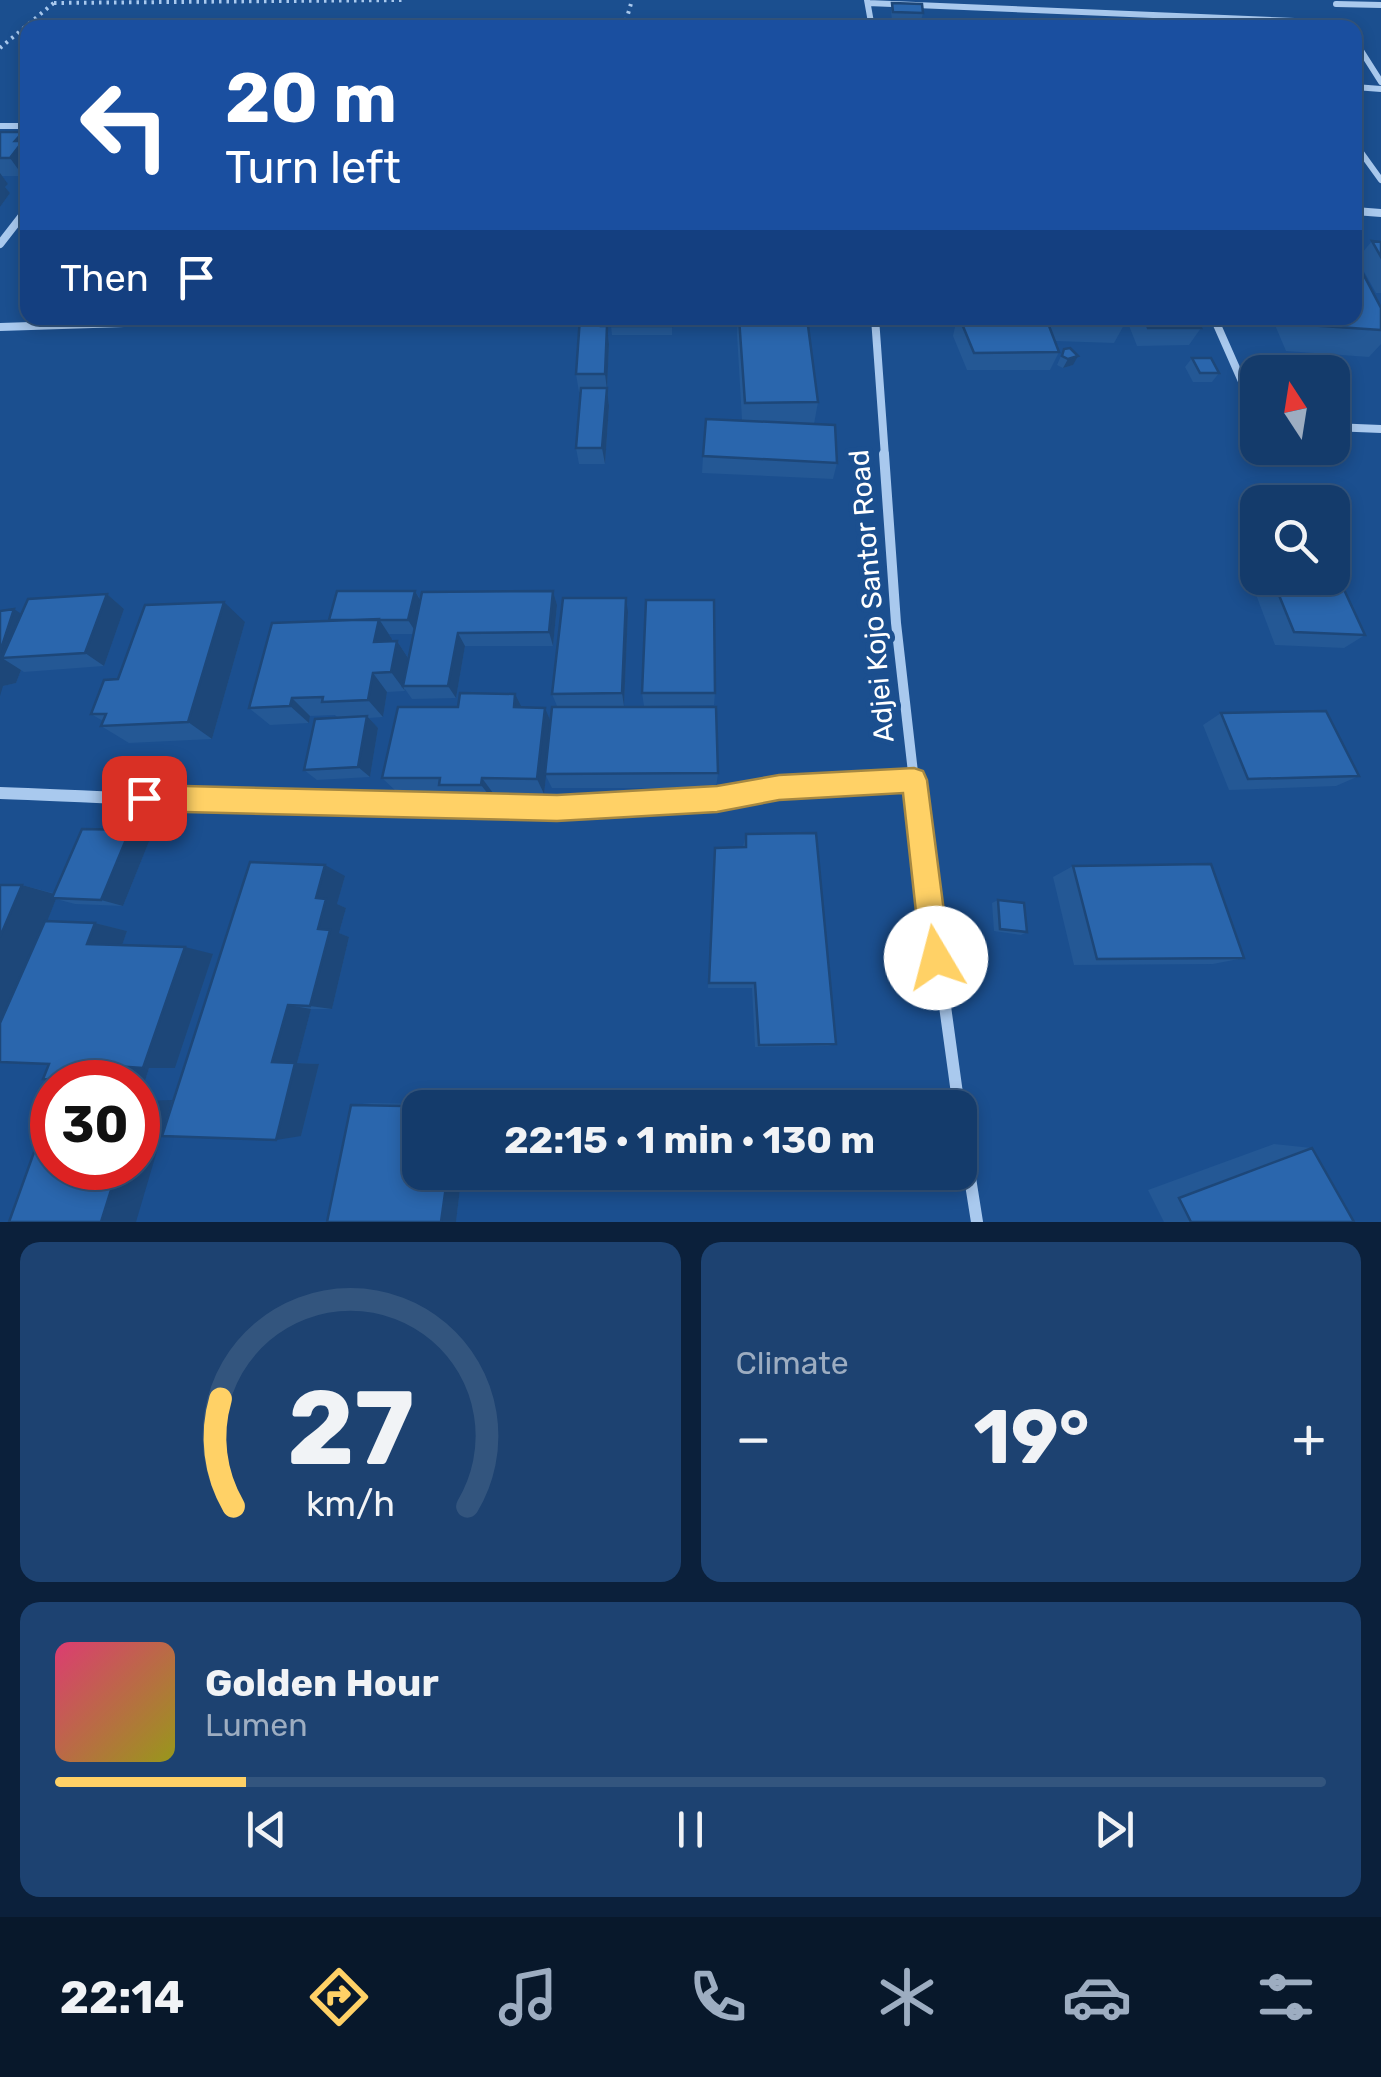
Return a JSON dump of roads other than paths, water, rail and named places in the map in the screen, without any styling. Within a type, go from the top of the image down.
[{"type":"street","points":[[868,2],[1241,20]]},
{"type":"street","points":[[1334,2],[1381,5]]},
{"type":"street","points":[[1362,53],[1381,85]]},
{"type":"street","points":[[1362,154],[1381,180]]},
{"type":"street","points":[[0,244],[20,218]]},
{"type":"street","points":[[0,328],[83,325]]},
{"type":"street","name":"Adjei Kojo Santor Road","points":[[876,325],[894,603],[957,1090]]},
{"type":"street","points":[[1217,325],[1240,377]]},
{"type":"street","points":[[1350,428],[1381,429]]},
{"type":"street","points":[[0,793],[557,808],[717,799],[779,788],[914,780]]},
{"type":"street","points":[[972,1190],[977,1222]]}]
